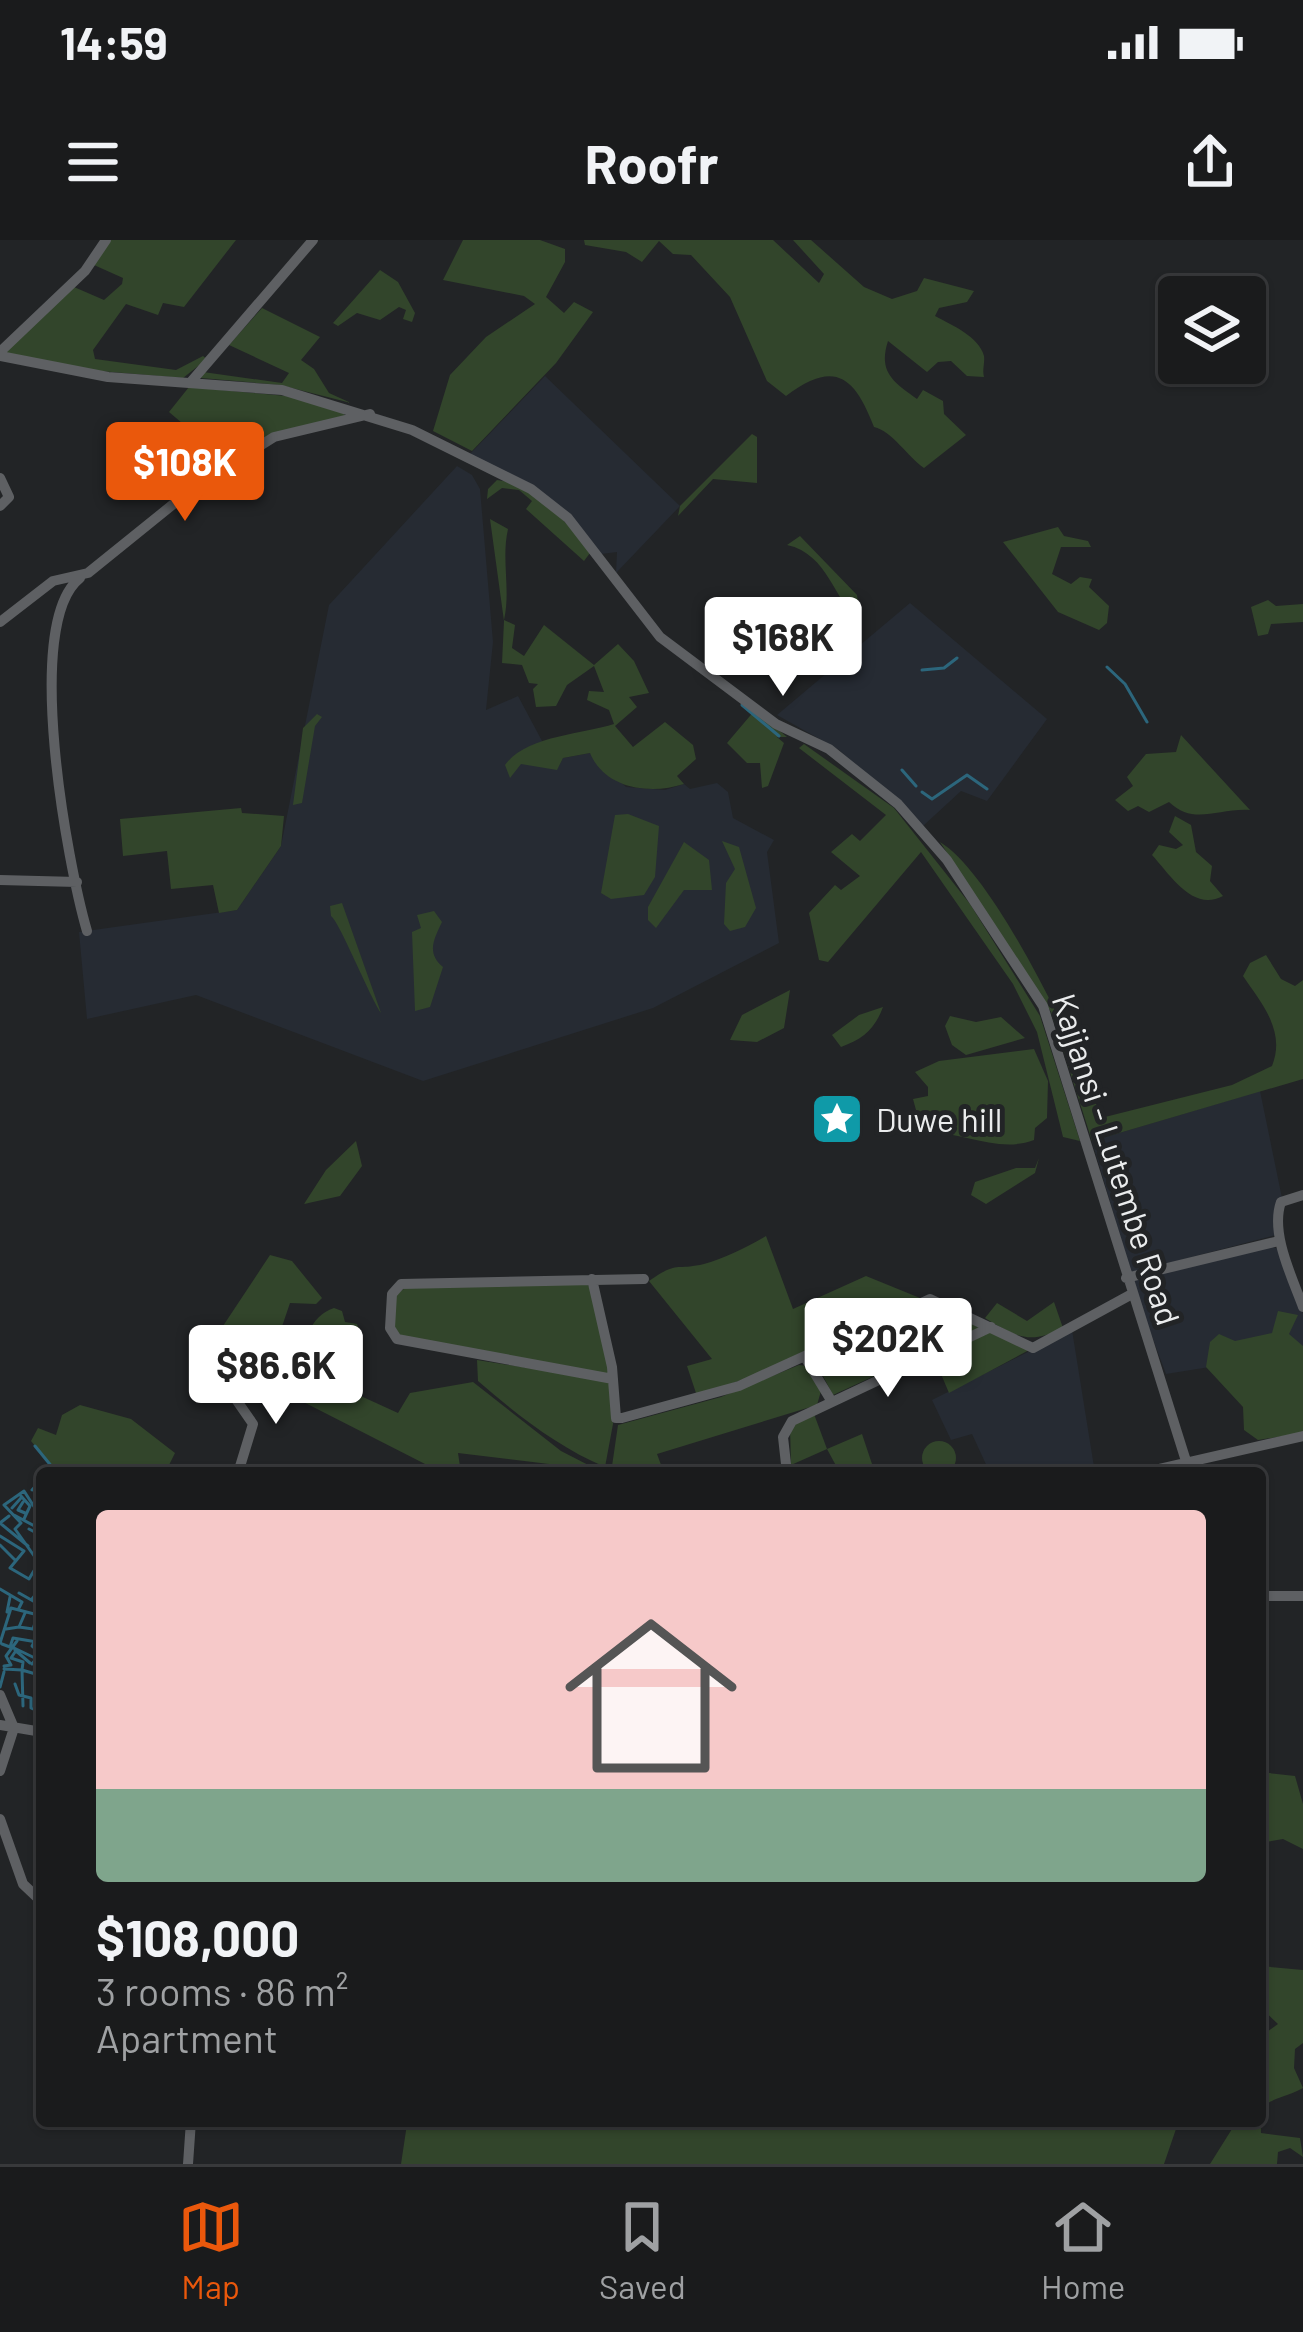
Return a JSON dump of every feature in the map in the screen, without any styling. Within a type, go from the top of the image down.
[{"type":"street","points":[[0,354],[86,271],[106,240]]},
{"type":"street","points":[[190,383],[313,240]]},
{"type":"street","name":"Kajjansi - Lutembe Road","points":[[0,354],[108,377],[283,390],[372,414],[531,489],[568,518],[660,637],[698,660],[776,724],[829,749],[862,774],[925,833],[1043,1006],[1091,1145],[1126,1278],[1186,1461]]},
{"type":"street","points":[[87,932],[58,786],[50,691],[62,605],[80,578],[192,489],[274,437],[372,414]]},
{"type":"street","points":[[0,478],[9,497],[0,506]]},
{"type":"street","points":[[0,622],[53,580],[80,578]]},
{"type":"street","points":[[0,880],[76,882]]},
{"type":"street","points":[[1303,1195],[1281,1202],[1280,1241],[1303,1307]]},
{"type":"street","points":[[1126,1278],[1280,1241]]},
{"type":"street","points":[[592,1279],[614,1378],[616,1418],[716,1394],[806,1359],[930,1299],[1033,1348],[1132,1294]]},
{"type":"street","points":[[614,1378],[397,1339],[390,1328],[392,1294],[401,1284],[644,1279]]},
{"type":"street","points":[[787,1467],[785,1429],[792,1420],[991,1327]]},
{"type":"street","points":[[806,1359],[832,1402]]},
{"type":"street","points":[[236,1399],[253,1424],[240,1467]]},
{"type":"street","points":[[1164,1467],[1303,1436]]},
{"type":"street","points":[[1266,1596],[1303,1596]]},
{"type":"street","points":[[0,1695],[7,1726],[0,1771]]},
{"type":"street","points":[[0,1820],[23,1884],[36,1896]]},
{"type":"street","points":[[188,2164],[191,2127]]},
{"type":"shaded area","points":[[545,376],[680,506],[616,573],[617,552],[601,554],[570,517],[469,455]]},
{"type":"shaded area","points":[[457,466],[472,475],[480,489],[493,642],[486,710],[518,696],[557,769],[563,758],[590,753],[626,787],[665,790],[684,784],[690,789],[717,783],[728,792],[733,818],[774,840],[767,852],[779,943],[653,1008],[423,1081],[196,995],[87,1019],[79,932],[237,910],[281,846],[329,605]]},
{"type":"shaded area","points":[[910,603],[1047,719],[987,801],[961,791],[923,826],[839,750],[777,715]]},
{"type":"shaded area","points":[[1260,1091],[1282,1198],[1276,1235],[1131,1273],[1092,1141]]},
{"type":"shaded area","points":[[1279,1249],[1303,1314],[1303,1352],[1166,1374],[1131,1281]]},
{"type":"shaded area","points":[[1072,1330],[1094,1467],[987,1467],[972,1434],[951,1440],[932,1400]]},
{"type":"green space","points":[[111,240],[236,240],[184,307],[163,303],[158,315],[126,304],[93,350],[95,359],[176,370],[203,356],[207,359],[183,378],[88,370],[2,353],[74,287],[104,300],[122,284],[123,278],[94,265]]},
{"type":"green space","points":[[463,240],[540,240],[565,249],[565,262],[546,297],[564,313],[574,302],[593,312],[556,363],[472,451],[433,431],[450,375],[486,337],[535,304],[524,296],[443,280]]},
{"type":"green space","points":[[584,240],[773,240],[819,283],[824,274],[793,240],[811,240],[864,287],[892,299],[917,291],[924,278],[974,291],[967,302],[939,308],[935,316],[977,343],[984,356],[984,377],[967,376],[951,361],[938,362],[927,372],[888,341],[885,352],[886,368],[895,381],[917,399],[923,390],[943,401],[944,414],[966,435],[924,468],[874,427],[859,395],[840,378],[817,378],[786,396],[767,381],[730,297],[691,255],[673,254],[659,241],[642,262],[626,252],[585,245]]},
{"type":"green space","points":[[380,270],[398,282],[415,313],[412,322],[403,319],[406,310],[399,307],[380,320],[357,313],[338,326],[333,323]]},
{"type":"green space","points":[[262,308],[320,337],[301,360],[314,369],[329,393],[351,403],[280,385],[201,378],[203,372],[282,383],[289,373],[229,345]]},
{"type":"green space","points":[[189,387],[307,398],[343,409],[345,418],[269,436],[199,476],[216,452],[169,412]]},
{"type":"green space","points":[[752,434],[757,437],[757,483],[713,479],[678,516],[680,506]]},
{"type":"green space","points":[[497,480],[524,489],[550,507],[590,553],[584,561],[526,509],[532,501],[519,490],[502,488],[487,499],[488,489]]},
{"type":"green space","points":[[490,519],[508,529],[504,620],[515,625],[512,648],[524,656],[544,625],[594,665],[618,644],[634,661],[649,693],[629,697],[637,707],[615,726],[633,747],[665,722],[693,745],[696,759],[677,776],[684,784],[643,789],[617,782],[590,753],[563,758],[557,770],[521,764],[510,778],[505,765],[526,748],[614,724],[609,710],[587,700],[589,691],[604,692],[594,666],[567,685],[556,706],[536,707],[533,689],[538,684],[529,683],[522,665],[502,663],[504,621]]},
{"type":"green space","points":[[1058,527],[1064,536],[1088,541],[1091,547],[1061,547],[1052,574],[1071,584],[1080,577],[1092,579],[1089,587],[1109,606],[1107,623],[1099,630],[1058,612],[1003,542]]},
{"type":"green space","points":[[800,536],[857,595],[861,622],[812,558],[787,545]]},
{"type":"green space","points":[[1268,600],[1276,606],[1303,604],[1303,622],[1271,624],[1268,634],[1258,636],[1251,607]]},
{"type":"green space","points":[[755,710],[787,737],[777,737],[784,743],[768,786],[762,788],[760,763],[747,763],[727,743]]},
{"type":"green space","points":[[317,714],[322,717],[315,726],[302,803],[293,805],[303,728]]},
{"type":"green space","points":[[1181,735],[1250,810],[1197,815],[1169,802],[1149,812],[1138,806],[1128,811],[1115,800],[1133,786],[1127,777],[1146,754],[1176,752]]},
{"type":"green space","points":[[804,744],[894,808],[970,904],[1040,1016],[1080,1141],[1063,1137],[1037,1032],[1013,984],[921,852],[828,962],[819,960],[809,913],[835,885],[841,890],[860,876],[831,852],[852,834],[860,841],[886,815],[799,748]]},
{"type":"green space","points":[[241,808],[242,813],[284,816],[281,846],[237,910],[219,913],[213,885],[171,889],[167,851],[123,856],[120,819]]},
{"type":"green space","points":[[628,814],[659,826],[655,877],[644,895],[611,899],[601,893],[615,815]]},
{"type":"green space","points":[[1175,816],[1191,825],[1196,852],[1212,866],[1210,881],[1223,896],[1212,900],[1192,896],[1152,855],[1159,845],[1176,849],[1183,845],[1169,832]]},
{"type":"green space","points":[[722,841],[739,847],[756,908],[745,927],[730,931],[724,924],[726,883],[735,869]]},
{"type":"green space","points":[[684,842],[709,860],[712,890],[684,890],[656,928],[648,920],[648,907]]},
{"type":"green space","points":[[940,842],[986,890],[1010,927],[1056,1012],[1101,1118],[1232,1085],[1272,1066],[1274,1030],[1243,976],[1250,963],[1266,955],[1281,979],[1295,986],[1303,980],[1303,1079],[1092,1141],[1051,1012]]},
{"type":"green space","points":[[342,903],[381,1013],[331,916],[330,906]]},
{"type":"green space","points":[[434,911],[442,922],[433,951],[443,967],[430,1007],[415,1011],[412,932],[421,928],[417,915]]},
{"type":"green space","points":[[790,990],[784,1028],[757,1042],[730,1040],[742,1015]]},
{"type":"green space","points":[[883,1007],[872,1027],[856,1040],[841,1047],[832,1035],[859,1015]]},
{"type":"green space","points":[[950,1016],[976,1022],[1001,1017],[1025,1038],[966,1055],[952,1045],[945,1026]]},
{"type":"green space","points":[[1034,1049],[1048,1081],[1047,1118],[1035,1128],[1034,1140],[993,1143],[922,1132],[913,1099],[928,1096],[928,1087],[915,1072],[939,1061]]},
{"type":"green space","points":[[356,1141],[362,1166],[340,1196],[304,1204],[326,1170]]},
{"type":"green space","points":[[1039,1158],[1035,1173],[986,1204],[971,1195],[975,1182],[1016,1168],[1035,1168]]},
{"type":"green space","points":[[766,1236],[793,1309],[866,1276],[920,1298],[816,1353],[697,1396],[687,1366],[712,1359],[649,1281],[672,1268],[720,1259]]},
{"type":"green space","points":[[270,1255],[292,1261],[322,1298],[316,1304],[290,1303],[272,1356],[219,1332]]},
{"type":"green space","points":[[588,1285],[611,1376],[400,1337],[394,1331],[394,1296],[405,1288]]},
{"type":"green space","points":[[1054,1302],[1063,1328],[1041,1336],[1015,1334],[985,1318],[997,1303],[1027,1321]]},
{"type":"green space","points":[[936,1304],[979,1328],[833,1395],[814,1359]]},
{"type":"green space","points":[[342,1311],[345,1322],[357,1324],[360,1334],[358,1358],[341,1387],[398,1413],[410,1393],[473,1382],[561,1451],[592,1467],[458,1453],[460,1467],[426,1467],[272,1386],[284,1362],[297,1367],[313,1324],[325,1312]]},
{"type":"green space","points":[[1278,1311],[1298,1315],[1289,1334],[1303,1346],[1303,1433],[1258,1440],[1244,1430],[1243,1407],[1206,1367],[1210,1342],[1219,1334],[1235,1341],[1272,1333]]},
{"type":"green space","points":[[988,1331],[1029,1350],[949,1393],[933,1355]]},
{"type":"green space","points":[[477,1360],[611,1381],[613,1424],[605,1467],[554,1440],[493,1394],[478,1381]]},
{"type":"green space","points":[[799,1365],[808,1366],[821,1391],[817,1405],[657,1454],[662,1467],[612,1467],[618,1425],[721,1397]]},
{"type":"green space","points":[[80,1405],[131,1419],[175,1453],[168,1467],[52,1467],[31,1441],[38,1428],[56,1435],[62,1415]]},
{"type":"green space","points":[[814,1414],[827,1449],[791,1465],[790,1427]]},
{"type":"green space","points":[[862,1434],[873,1467],[837,1467],[827,1449]]},
{"type":"green space","points":[[932,1442],[946,1442],[955,1451],[953,1467],[923,1465],[923,1451]]},
{"type":"green space","points":[[1266,1773],[1295,1776],[1303,1804],[1303,1849],[1283,1839],[1266,1842]]},
{"type":"green space","points":[[1266,1967],[1303,1970],[1303,2043],[1295,2049],[1294,2068],[1303,2088],[1266,2105],[1266,2033],[1278,2024],[1266,2013]]},
{"type":"green space","points":[[407,2127],[1179,2127],[1164,2164],[401,2164]]},
{"type":"green space","points":[[1233,2127],[1261,2127],[1261,2133],[1300,2138],[1303,2157],[1290,2148],[1278,2152],[1277,2164],[1210,2164]]},
{"type":"waterway","points":[[922,670],[944,668],[957,658]]},
{"type":"waterway","points":[[1107,667],[1125,684],[1147,722]]},
{"type":"waterway","points":[[742,705],[779,736]]},
{"type":"waterway","points":[[902,770],[916,786]]},
{"type":"waterway","points":[[922,792],[932,799],[967,775],[987,789]]},
{"type":"waterway","points":[[35,1446],[52,1467]]},
{"type":"waterway","points":[[32,1490],[36,1486]]},
{"type":"waterway","points":[[36,1510],[24,1491],[4,1505],[21,1523],[15,1529],[36,1559]]},
{"type":"waterway","points":[[21,1496],[30,1506],[24,1519]]},
{"type":"waterway","points":[[12,1508],[21,1498]]},
{"type":"waterway","points":[[23,1502],[18,1510],[25,1513]]},
{"type":"waterway","points":[[14,1515],[36,1527]]},
{"type":"waterway","points":[[9,1516],[0,1523],[28,1546]]},
{"type":"waterway","points":[[29,1529],[36,1533]]},
{"type":"waterway","points":[[0,1536],[24,1551]]},
{"type":"waterway","points":[[0,1545],[15,1560]]},
{"type":"waterway","points":[[24,1551],[10,1568],[29,1579],[36,1567]]},
{"type":"waterway","points":[[0,1589],[22,1602],[19,1608]]},
{"type":"waterway","points":[[19,1593],[36,1603]]},
{"type":"waterway","points":[[32,1599],[36,1594]]},
{"type":"waterway","points":[[7,1612],[10,1597]]},
{"type":"waterway","points":[[0,1643],[11,1608],[36,1614]]},
{"type":"waterway","points":[[6,1629],[19,1627],[25,1613]]},
{"type":"waterway","points":[[19,1627],[33,1629],[36,1620]]},
{"type":"waterway","points":[[2,1644],[10,1647],[13,1638],[36,1642]]},
{"type":"waterway","points":[[36,1639],[32,1646],[36,1649]]},
{"type":"waterway","points":[[4,1666],[11,1665],[6,1656],[17,1641]]},
{"type":"waterway","points":[[12,1647],[36,1659]]},
{"type":"waterway","points":[[15,1650],[30,1663]]},
{"type":"waterway","points":[[15,1652],[11,1658],[23,1662],[22,1670],[36,1674]]},
{"type":"waterway","points":[[32,1664],[36,1659]]},
{"type":"waterway","points":[[4,1669],[22,1670],[23,1706]]},
{"type":"waterway","points":[[0,1687],[4,1672]]},
{"type":"waterway","points":[[15,1684],[19,1695],[31,1698],[31,1708],[36,1710]]},
{"type":"place","name":"Duwe hill","points":[[837,1119]]}]
